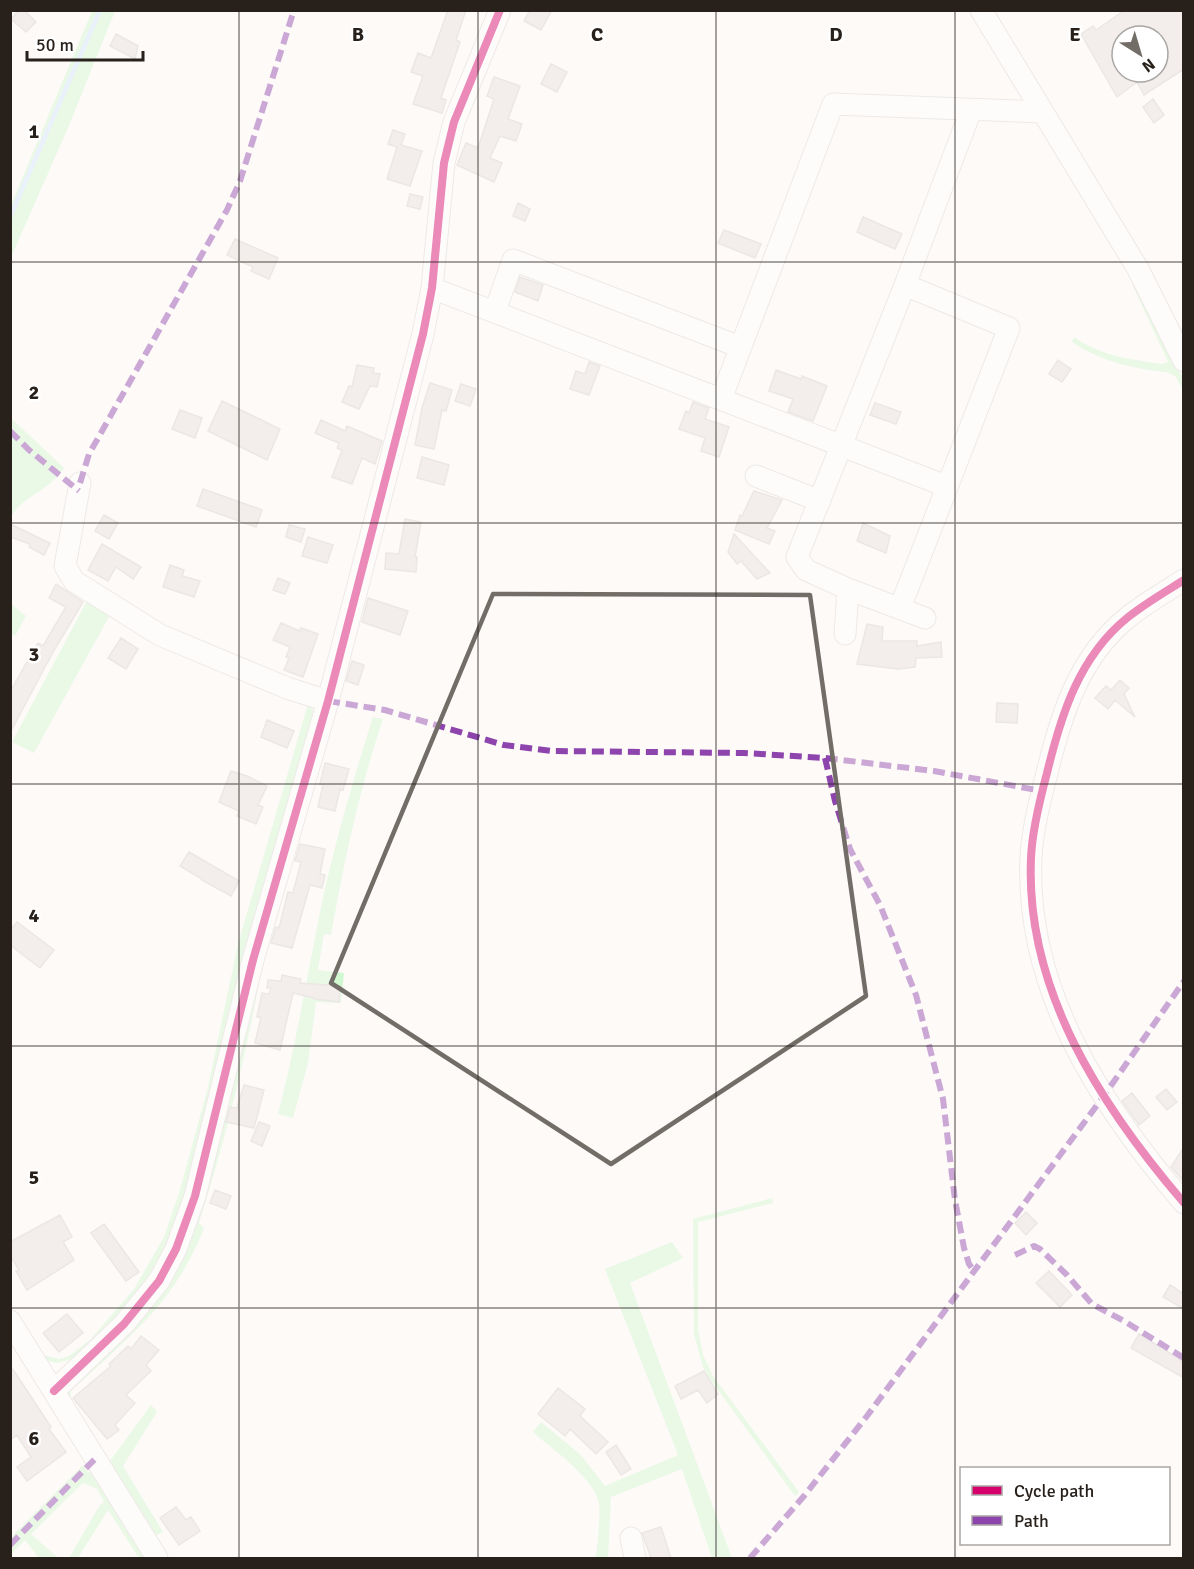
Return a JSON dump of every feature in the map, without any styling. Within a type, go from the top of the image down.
[{"type":"street","points":[[54,1391],[124,1324],[159,1281],[177,1249],[195,1197],[253,960],[328,701],[420,346],[432,288],[444,163],[452,132],[473,74],[500,10]]},
{"type":"street","points":[[981,10],[1138,269],[1184,361]]},
{"type":"street","points":[[721,399],[833,104],[1042,112]]},
{"type":"street","points":[[925,618],[848,589],[807,570],[797,556],[905,285],[971,110]]},
{"type":"street","points":[[495,311],[513,260],[740,347]]},
{"type":"street","points":[[900,608],[1009,328],[905,285]]},
{"type":"street","points":[[432,288],[946,486]]},
{"type":"street","points":[[756,476],[820,501]]},
{"type":"street","points":[[80,483],[64,566],[74,581],[160,635],[287,688],[328,701]]},
{"type":"street","points":[[1184,580],[1128,617],[1110,634],[1080,677],[1068,699],[1056,736],[1042,791],[1031,856],[1032,910],[1041,960],[1074,1045],[1103,1097],[1149,1163],[1184,1203]]},
{"type":"street","points":[[845,634],[848,589]]},
{"type":"street","points":[[10,1321],[157,1558]]},
{"type":"street","points":[[631,1538],[635,1558]]},
{"type":"highlighted area","points":[[493,594],[810,595],[866,996],[611,1164],[331,983]]},
{"type":"green space","points":[[92,11],[115,11],[68,128],[11,257],[11,205]]},
{"type":"green space","points":[[1137,283],[1183,378],[1183,389],[1175,376],[1167,372],[1117,363],[1082,349],[1072,342],[1074,337],[1094,349],[1116,356],[1161,364],[1168,362],[1133,286]]},
{"type":"green space","points":[[11,418],[64,468],[52,482],[22,503],[11,517]]},
{"type":"green space","points":[[88,599],[111,613],[34,753],[12,742]]},
{"type":"green space","points":[[10,603],[26,616],[15,636],[11,633]]},
{"type":"green space","points":[[308,704],[313,710],[312,716],[247,944],[229,1028],[172,1234],[152,1272],[109,1328],[74,1359],[56,1363],[45,1360],[43,1355],[59,1359],[69,1356],[90,1340],[134,1289],[164,1237],[180,1190],[208,1087],[238,944]]},
{"type":"green space","points":[[373,717],[383,719],[353,826],[331,935],[324,934],[318,970],[344,973],[341,1003],[316,1002],[308,1063],[293,1118],[278,1114],[330,866]]},
{"type":"green space","points":[[259,983],[233,1104],[199,1223],[204,1228],[179,1278],[164,1299],[130,1336],[71,1391],[70,1401],[110,1461],[151,1405],[157,1412],[123,1466],[163,1532],[152,1537],[66,1397],[67,1391],[171,1275],[251,988]]},
{"type":"green space","points":[[772,1198],[773,1203],[698,1222],[698,1329],[703,1355],[713,1376],[799,1492],[795,1496],[710,1379],[703,1367],[694,1334],[693,1219]]},
{"type":"green space","points":[[672,1242],[683,1258],[630,1283],[732,1558],[712,1558],[682,1469],[611,1497],[608,1558],[596,1558],[599,1503],[596,1493],[571,1464],[533,1432],[541,1422],[580,1454],[605,1486],[678,1455],[605,1269]]},
{"type":"green space","points":[[83,1465],[88,1472],[93,1473],[150,1558],[139,1558],[108,1510],[78,1558],[69,1558],[100,1505],[104,1502],[97,1489],[83,1483],[31,1534],[58,1558],[39,1558],[25,1540],[11,1554],[11,1537]]},
{"type":"building","points":[[19,10],[24,10],[36,22],[26,32],[11,19]]},
{"type":"building","points":[[448,10],[466,10],[456,40],[460,42],[441,98],[446,100],[442,113],[413,104],[423,76],[411,72],[418,53],[431,58]]},
{"type":"building","points":[[530,10],[552,10],[541,30],[524,21]]},
{"type":"building","points":[[1125,10],[1181,10],[1184,15],[1184,69],[1170,78],[1170,24],[1110,24],[1110,84],[1134,84],[1117,97],[1081,34],[1093,26],[1096,30]]},
{"type":"building","points":[[116,34],[138,46],[135,59],[110,46]]},
{"type":"building","points":[[551,64],[567,72],[557,92],[541,84]]},
{"type":"building","points":[[494,77],[520,86],[508,119],[522,124],[516,141],[500,136],[490,158],[502,163],[494,182],[457,165],[466,143],[478,148],[494,99],[487,96]]},
{"type":"building","points":[[1138,84],[1161,84],[1144,95]]},
{"type":"building","points":[[1153,99],[1164,115],[1154,123],[1143,107]]},
{"type":"building","points":[[393,130],[405,134],[401,145],[422,151],[410,186],[387,179],[397,147],[388,144]]},
{"type":"building","points":[[410,194],[423,197],[420,209],[407,206]]},
{"type":"building","points":[[518,203],[530,209],[525,221],[513,216]]},
{"type":"building","points":[[863,217],[902,234],[895,249],[857,232]]},
{"type":"building","points":[[724,230],[761,244],[755,258],[718,243]]},
{"type":"building","points":[[235,239],[278,258],[269,279],[251,271],[253,267],[227,255]]},
{"type":"building","points":[[520,277],[543,285],[538,301],[515,292]]},
{"type":"building","points":[[1058,360],[1071,369],[1062,382],[1049,374]]},
{"type":"building","points":[[589,362],[600,366],[589,395],[570,389],[576,371],[585,374]]},
{"type":"building","points":[[357,365],[374,368],[373,373],[380,374],[377,387],[370,386],[359,409],[342,402],[349,386],[352,387]]},
{"type":"building","points":[[776,370],[801,379],[802,376],[827,386],[813,421],[788,412],[793,399],[769,391]]},
{"type":"building","points":[[430,383],[452,390],[446,411],[442,410],[434,449],[415,445],[422,408]]},
{"type":"building","points":[[461,384],[476,389],[470,406],[455,401]]},
{"type":"building","points":[[222,401],[280,429],[267,460],[208,431]]},
{"type":"building","points":[[693,402],[709,408],[705,419],[729,427],[719,457],[701,451],[705,438],[679,429],[686,411],[689,413]]},
{"type":"building","points":[[875,403],[901,412],[896,424],[870,415]]},
{"type":"building","points":[[180,410],[202,418],[195,438],[172,429]]},
{"type":"building","points":[[321,420],[345,431],[347,426],[382,441],[375,464],[362,458],[352,484],[332,477],[342,450],[337,448],[339,443],[315,433]]},
{"type":"building","points":[[422,457],[449,465],[444,485],[417,478]]},
{"type":"building","points":[[203,489],[262,510],[256,527],[197,506]]},
{"type":"building","points":[[754,491],[782,500],[767,528],[775,531],[769,544],[735,530],[740,515],[742,516]]},
{"type":"building","points":[[104,515],[118,523],[109,539],[95,531]]},
{"type":"building","points":[[405,519],[421,522],[415,557],[417,557],[416,572],[385,569],[386,553],[399,554]]},
{"type":"building","points":[[863,523],[890,536],[886,553],[857,541]]},
{"type":"building","points":[[10,524],[50,543],[44,555],[29,547],[30,544],[10,537]]},
{"type":"building","points":[[289,525],[305,529],[301,542],[286,537]]},
{"type":"building","points":[[734,534],[770,573],[757,579],[741,561],[737,564],[728,552]]},
{"type":"building","points":[[308,537],[333,545],[327,563],[302,556]]},
{"type":"building","points":[[102,544],[141,567],[133,579],[116,567],[108,581],[88,570]]},
{"type":"building","points":[[170,565],[184,570],[182,576],[200,581],[194,597],[163,587]]},
{"type":"building","points":[[278,578],[290,583],[285,594],[273,590]]},
{"type":"building","points":[[56,584],[83,602],[53,652],[10,733],[10,692],[38,643],[43,646],[66,607],[49,598]]},
{"type":"building","points":[[368,598],[408,611],[400,635],[362,622]]},
{"type":"building","points":[[281,623],[300,631],[301,628],[318,634],[303,677],[284,670],[289,658],[286,657],[290,647],[273,640]]},
{"type":"building","points":[[867,624],[883,627],[882,641],[917,641],[917,646],[941,642],[942,657],[916,658],[915,667],[898,669],[857,664]]},
{"type":"building","points":[[121,638],[138,649],[126,669],[108,658]]},
{"type":"building","points":[[352,661],[364,665],[358,685],[346,681]]},
{"type":"building","points":[[1120,680],[1129,688],[1124,694],[1135,717],[1115,700],[1108,709],[1095,698],[1106,686],[1111,690]]},
{"type":"building","points":[[997,703],[1018,704],[1017,723],[996,722]]},
{"type":"building","points":[[267,720],[294,731],[287,748],[261,737]]},
{"type":"building","points":[[325,763],[349,769],[343,790],[340,789],[335,811],[318,807]]},
{"type":"building","points":[[231,771],[267,786],[258,805],[263,807],[256,824],[237,816],[239,811],[219,802]]},
{"type":"building","points":[[300,844],[325,849],[320,874],[325,875],[322,888],[310,885],[292,948],[271,943],[276,927],[279,928],[288,892],[293,893],[301,862],[295,861]]},
{"type":"building","points":[[189,852],[239,881],[231,896],[180,866]]},
{"type":"building","points":[[17,922],[54,950],[40,968],[10,945],[10,930]]},
{"type":"building","points":[[282,975],[301,979],[300,983],[340,986],[339,1002],[314,999],[293,993],[280,1050],[255,1043],[261,1017],[257,1017],[262,993],[269,994],[271,988],[267,988],[268,980],[281,981]]},
{"type":"building","points":[[244,1085],[264,1090],[254,1128],[226,1122],[230,1107],[237,1108]]},
{"type":"building","points":[[1166,1089],[1177,1102],[1167,1110],[1156,1097]]},
{"type":"building","points":[[1132,1093],[1150,1116],[1139,1125],[1122,1101]]},
{"type":"building","points":[[259,1122],[270,1126],[262,1146],[251,1141]]},
{"type":"building","points":[[1184,1147],[1184,1182],[1171,1167]]},
{"type":"building","points":[[215,1190],[231,1196],[226,1209],[210,1203]]},
{"type":"building","points":[[1026,1212],[1037,1223],[1026,1235],[1015,1223]]},
{"type":"building","points":[[60,1215],[72,1237],[63,1242],[74,1260],[27,1290],[10,1255],[10,1242]]},
{"type":"building","points":[[104,1224],[139,1272],[126,1281],[91,1233]]},
{"type":"building","points":[[1049,1271],[1072,1295],[1060,1307],[1036,1283]]},
{"type":"building","points":[[1170,1285],[1184,1294],[1184,1309],[1163,1297]]},
{"type":"building","points":[[67,1314],[83,1333],[59,1352],[43,1333]]},
{"type":"building","points":[[1139,1334],[1184,1362],[1184,1378],[1131,1348]]},
{"type":"building","points":[[141,1336],[159,1350],[146,1365],[151,1371],[126,1395],[135,1403],[115,1425],[119,1430],[107,1439],[73,1398],[111,1366],[109,1364],[128,1346],[131,1349]]},
{"type":"building","points":[[10,1365],[51,1427],[49,1429],[66,1452],[27,1481],[17,1467],[31,1457],[17,1435],[10,1440]]},
{"type":"building","points":[[704,1371],[718,1394],[707,1403],[698,1390],[681,1399],[675,1386]]},
{"type":"building","points":[[558,1388],[585,1409],[580,1416],[608,1442],[596,1454],[570,1429],[565,1436],[538,1414]]},
{"type":"building","points":[[616,1445],[631,1469],[621,1475],[606,1452]]},
{"type":"building","points":[[176,1507],[186,1520],[191,1517],[200,1531],[179,1545],[160,1518]]},
{"type":"building","points":[[661,1527],[671,1558],[651,1558],[642,1533]]},
{"type":"waterway","points":[[10,217],[100,10]]},
{"type":"marked path","points":[[80,483],[89,454],[227,210],[240,181],[294,10]]},
{"type":"marked path","points":[[10,431],[29,450],[79,491]]},
{"type":"marked path","points":[[328,701],[385,710],[504,745],[552,751],[744,753],[825,758],[934,771],[1042,791]]},
{"type":"marked path","points":[[825,758],[850,849],[880,905],[916,995],[943,1099],[955,1200],[964,1248],[974,1271]]},
{"type":"marked path","points":[[750,1558],[804,1496],[867,1416],[1103,1097],[1184,981]]},
{"type":"marked path","points":[[1015,1255],[1034,1246],[1040,1249],[1092,1304],[1184,1358]]},
{"type":"marked path","points":[[10,1545],[95,1459]]},
{"type":"cycle path","points":[[54,1391],[124,1324],[159,1281],[176,1249],[195,1196],[253,960],[328,701],[423,334],[432,288],[444,163],[454,122],[500,10]]},
{"type":"cycle path","points":[[1184,580],[1147,603],[1110,633],[1084,669],[1074,688],[1052,751],[1037,815],[1031,858],[1032,907],[1041,954],[1055,1000],[1074,1044],[1124,1127],[1184,1203]]}]
